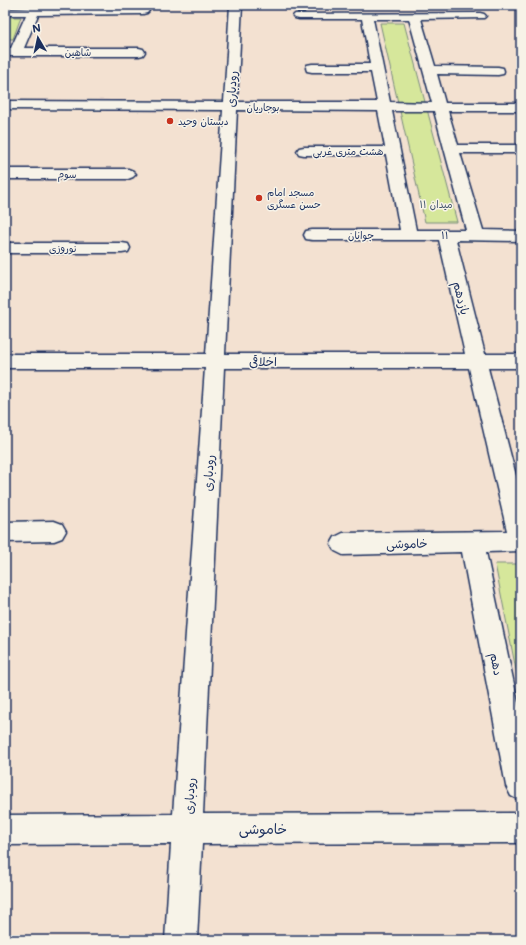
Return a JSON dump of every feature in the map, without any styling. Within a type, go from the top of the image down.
[{"type":"street","name":"رودباری","points":[[180,940],[236,5]]},
{"type":"street","points":[[299,16],[367,16],[389,10],[414,16],[480,16]]},
{"type":"street","points":[[5,12],[143,11]]},
{"type":"street","points":[[11,52],[34,12]]},
{"type":"street","points":[[367,16],[409,235]]},
{"type":"street","points":[[414,16],[476,236]]},
{"type":"street","name":"شاهین","points":[[11,52],[140,52]]},
{"type":"street","points":[[312,68],[377,68]]},
{"type":"street","points":[[430,70],[498,71]]},
{"type":"street","name":"بوجاریان","points":[[5,105],[521,107]]},
{"type":"street","points":[[452,149],[521,149]]},
{"type":"street","name":"هشت متری غربی","points":[[304,151],[393,151]]},
{"type":"street","name":"سوم","points":[[5,174],[128,174]]},
{"type":"street","name":"جوانان","points":[[312,235],[409,235]]},
{"type":"street","name":"۱۱","points":[[409,235],[521,236]]},
{"type":"street","name":"یازدهم","points":[[446,235],[477,361]]},
{"type":"street","name":"نوروزی","points":[[5,248],[122,248]]},
{"type":"street","name":"اخلاقی","points":[[5,361],[521,361]]},
{"type":"street","points":[[477,361],[521,541]]},
{"type":"street","points":[[5,532],[54,531]]},
{"type":"street","name":"دهم","points":[[472,541],[521,786]]},
{"type":"street","name":"خاموشی","points":[[342,544],[521,541]]},
{"type":"street","name":"خاموشی","points":[[5,830],[187,828],[521,828]]},
{"type":"green space","points":[[5,17],[21,17],[13,39],[5,39]]},
{"type":"green space","name":"میدان ۱۱","points":[[380,23],[404,23],[457,222],[425,222]]},
{"type":"green space","points":[[495,564],[521,564],[521,695]]},
{"type":"place","name":"دبستان وحید","points":[[170,121]]},
{"type":"place","name":"مسجد امام حسن عسگری","points":[[259,198]]}]
